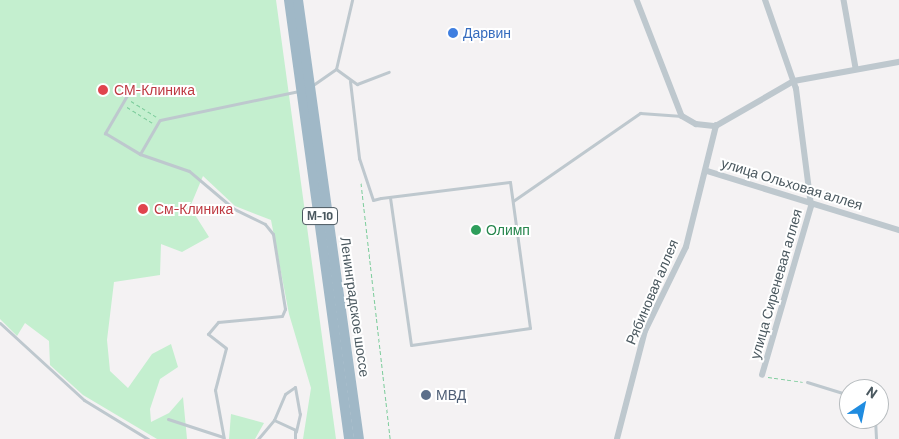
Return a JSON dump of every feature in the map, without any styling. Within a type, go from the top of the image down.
[{"type":"highway","name":"Ленинградское шоссе","points":[[289,0],[306,89],[359,439]]},
{"type":"highway","name":"Ленинградское шоссе","points":[[298,0],[306,89],[349,439]]},
{"type":"street","points":[[636,0],[682,116],[696,124],[716,126],[794,81],[856,68],[899,62]]},
{"type":"street","name":"улица Сиреневая аллея","points":[[762,375],[811,206],[794,81],[765,0]]},
{"type":"street","points":[[844,0],[856,68]]},
{"type":"street","name":"Рябиновая аллея","points":[[617,439],[645,332],[686,247],[707,171],[716,126]]},
{"type":"street","name":"улица Ольховая аллея","points":[[707,171],[811,206],[899,230]]},
{"type":"lane","points":[[140,154],[160,120],[306,89],[336,69],[352,0]]},
{"type":"lane","points":[[336,69],[350,81],[358,84],[389,72]]},
{"type":"lane","points":[[350,81],[358,158],[373,200],[390,197],[510,182],[530,328],[411,345],[390,197]]},
{"type":"lane","points":[[129,92],[105,133],[140,154],[189,171],[234,209],[265,224],[273,234],[285,309],[282,316],[218,322],[208,334],[226,348],[215,390],[224,438],[168,419]]},
{"type":"lane","points":[[513,201],[640,113],[682,116]]},
{"type":"lane","points":[[0,323],[84,400],[148,439]]},
{"type":"lane","points":[[807,382],[839,392]]},
{"type":"lane","points":[[258,439],[274,420],[285,394],[295,387],[300,414],[295,439]]},
{"type":"lane","points":[[274,420],[296,432]]},
{"type":"path","points":[[126,98],[160,120]]},
{"type":"path","points":[[122,104],[157,125]]},
{"type":"path","points":[[361,178],[390,439]]},
{"type":"path","points":[[762,375],[794,384],[807,382]]},
{"type":"green space","name":"См-Клиника","points":[[0,0],[276,0],[336,439],[303,439],[311,388],[289,314],[271,220],[235,206],[203,176],[190,207],[209,237],[182,252],[161,244],[160,275],[114,282],[107,340],[110,371],[128,388],[152,354],[171,344],[178,367],[160,379],[150,409],[151,422],[169,413],[183,397],[187,439],[157,439],[83,395],[50,365],[49,341],[25,323],[17,336],[0,319]]},
{"type":"green space","points":[[231,414],[264,423],[255,439],[229,439]]},
{"type":"place","name":"Дарвин","points":[[453,33]]},
{"type":"place","name":"СМ-Клиника","points":[[103,90]]},
{"type":"place","name":"См-Клиника","points":[[143,209]]},
{"type":"place","name":"Олимп","points":[[476,230]]},
{"type":"place","name":"МВД","points":[[426,395]]}]
